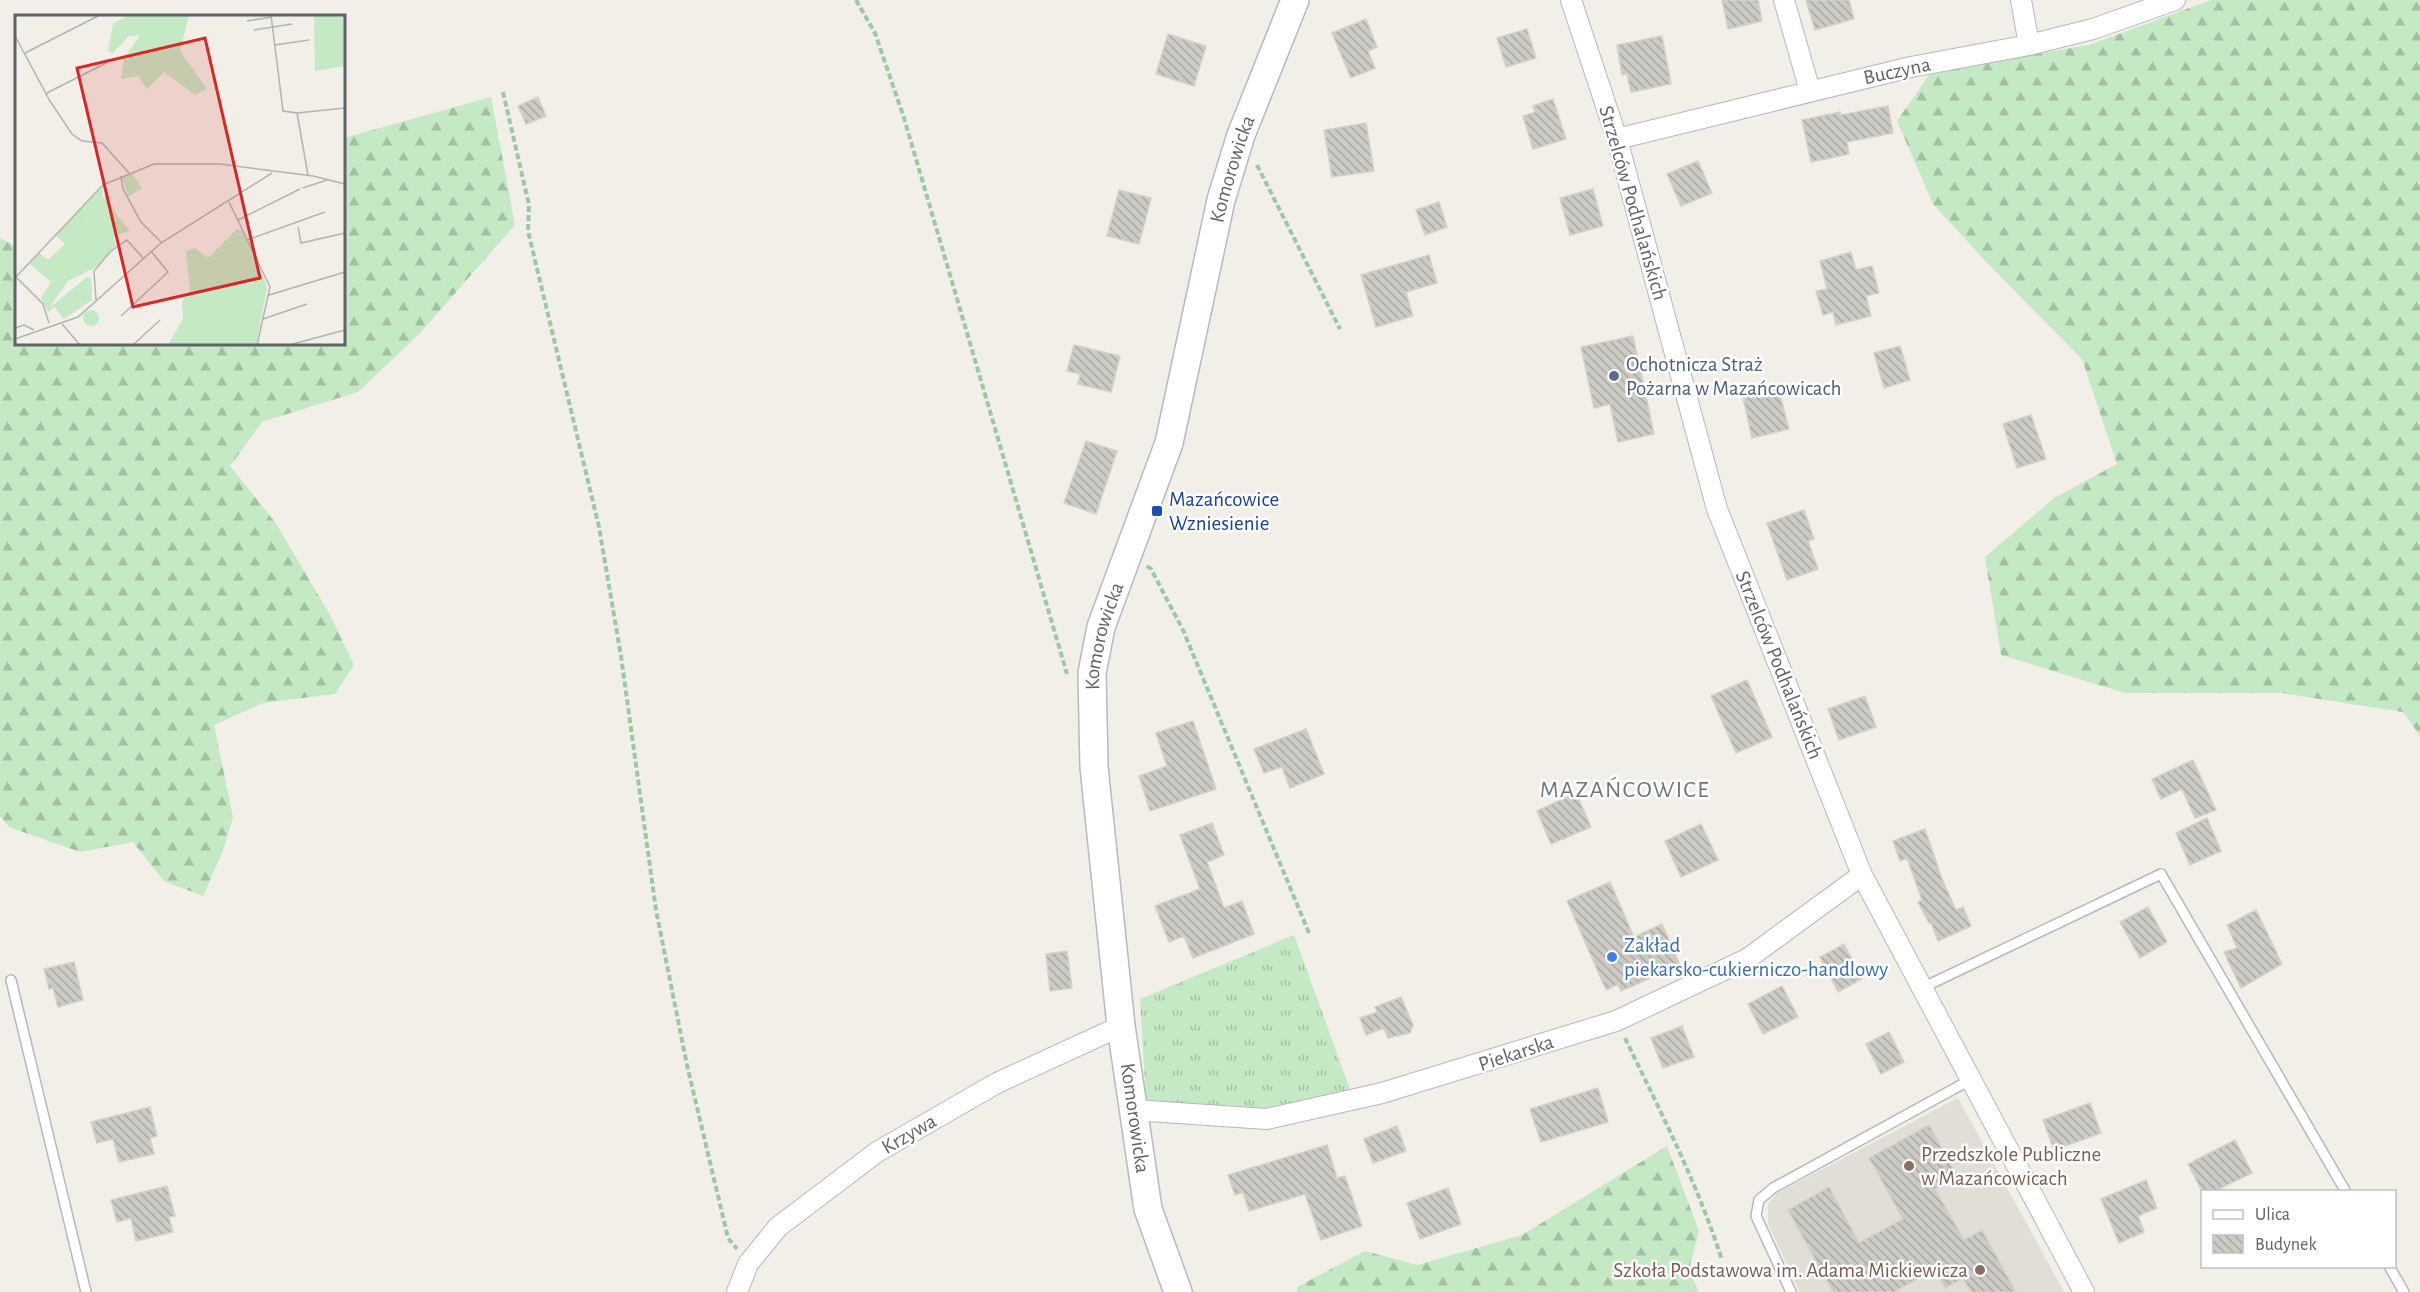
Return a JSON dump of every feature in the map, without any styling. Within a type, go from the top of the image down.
[{"type":"street","name":"Komorowicka","points":[[1178,1292],[1148,1209],[1121,1026],[1094,767],[1092,673],[1101,627],[1169,443],[1221,200],[1241,135],[1295,0]]},
{"type":"street","name":"Strzelców Podhalańskich","points":[[1571,0],[1617,139],[1717,508],[1862,875],[2084,1292]]},
{"type":"street","points":[[1784,0],[1810,91]]},
{"type":"street","points":[[2021,0],[2029,45]]},
{"type":"street","name":"Buczyna","points":[[1617,139],[1911,67],[2029,45],[2093,28],[2175,0]]},
{"type":"street","name":"Piekarska","points":[[1133,1110],[1267,1119],[1382,1094],[1616,1021],[1747,959],[1862,875]]},
{"type":"street","name":"Krzywa","points":[[737,1292],[748,1264],[778,1227],[877,1152],[997,1083],[1121,1026]]},
{"type":"lane","points":[[1922,988],[2161,874],[2345,1190]]},
{"type":"lane","points":[[11,980],[86,1292]]},
{"type":"lane","points":[[1791,1292],[1756,1216],[1759,1200],[1773,1188],[1970,1080]]},
{"type":"lane","points":[[2390,1268],[2404,1292]]},
{"type":"path","points":[[856,0],[874,33],[904,118],[1068,676]]},
{"type":"path","points":[[503,92],[529,206],[528,231],[599,526],[621,656],[656,910],[687,1065],[728,1238],[748,1264]]},
{"type":"path","points":[[1241,135],[1340,329]]},
{"type":"path","points":[[1127,556],[1151,569],[1183,630],[1309,933]]},
{"type":"path","points":[[1616,1021],[1685,1161],[1710,1222],[1722,1260]]},
{"type":"shaded area","points":[[1958,1098],[2064,1292],[1800,1292],[1768,1224],[1768,1205],[1777,1193]]},
{"type":"green space","points":[[2211,0],[2420,0],[2420,736],[2403,712],[2281,693],[2125,693],[2001,655],[1985,557],[2054,498],[2117,464],[2082,359],[1990,266],[1933,204],[1897,121],[1929,75],[2089,45]]},
{"type":"green space","points":[[491,97],[515,225],[420,333],[358,392],[262,422],[230,466],[275,522],[329,613],[354,665],[335,694],[263,703],[214,725],[233,817],[223,851],[203,896],[164,881],[133,842],[80,852],[9,827],[0,816],[0,238],[15,246],[15,345],[345,345],[345,138]]},
{"type":"green space","points":[[1294,935],[1351,1092],[1266,1108],[1146,1101],[1140,999]]},
{"type":"green space","points":[[1667,1146],[1699,1231],[1689,1270],[1699,1292],[1297,1292],[1297,1287],[1365,1251],[1417,1265],[1522,1235]]},
{"type":"building","points":[[1722,0],[1758,0],[1762,21],[1728,29]]},
{"type":"building","points":[[1806,0],[1849,0],[1854,19],[1815,30]]},
{"type":"building","points":[[1366,19],[1377,47],[1368,51],[1375,68],[1351,78],[1332,33]]},
{"type":"building","points":[[1527,29],[1536,58],[1506,67],[1497,38]]},
{"type":"building","points":[[1168,34],[1206,46],[1194,86],[1156,74]]},
{"type":"building","points":[[1662,36],[1671,84],[1631,92],[1627,74],[1622,75],[1617,45]]},
{"type":"building","points":[[538,97],[546,116],[526,124],[518,106]]},
{"type":"building","points":[[1553,99],[1566,139],[1533,149],[1523,116],[1535,112],[1533,106]]},
{"type":"building","points":[[1888,106],[1893,133],[1847,142],[1849,154],[1811,162],[1802,120]]},
{"type":"building","points":[[1366,123],[1374,171],[1332,177],[1324,130]]},
{"type":"building","points":[[1698,161],[1712,193],[1681,206],[1667,174]]},
{"type":"building","points":[[1593,189],[1603,226],[1570,235],[1560,198]]},
{"type":"building","points":[[1119,190],[1151,198],[1139,244],[1107,236]]},
{"type":"building","points":[[1439,202],[1447,227],[1425,235],[1416,210]]},
{"type":"building","points":[[1851,252],[1856,270],[1872,266],[1879,293],[1866,296],[1871,316],[1836,325],[1833,312],[1823,315],[1816,291],[1827,289],[1820,261]]},
{"type":"building","points":[[1429,255],[1437,283],[1406,292],[1413,316],[1376,327],[1361,275]]},
{"type":"building","name":"Ochotnicza Straż Pożarna w Mazańcowicach","points":[[1633,336],[1654,434],[1618,442],[1610,404],[1594,408],[1581,347]]},
{"type":"building","points":[[1074,345],[1120,356],[1111,392],[1078,384],[1080,374],[1067,371]]},
{"type":"building","points":[[1900,346],[1910,380],[1884,388],[1874,353]]},
{"type":"building","points":[[1777,384],[1789,429],[1752,438],[1742,393]]},
{"type":"building","points":[[2031,415],[2046,459],[2017,468],[2003,424]]},
{"type":"building","points":[[1086,441],[1117,451],[1096,514],[1064,503]]},
{"type":"building","points":[[1804,510],[1814,539],[1808,541],[1818,569],[1787,580],[1767,523]]},
{"type":"building","points":[[1747,680],[1772,737],[1736,753],[1711,696]]},
{"type":"building","points":[[1865,696],[1876,727],[1839,740],[1828,709]]},
{"type":"building","points":[[1193,721],[1216,789],[1150,811],[1139,776],[1167,766],[1156,733]]},
{"type":"building","points":[[1306,729],[1324,774],[1290,788],[1282,767],[1264,773],[1254,749]]},
{"type":"building","points":[[2193,760],[2216,810],[2195,818],[2182,789],[2161,799],[2152,779]]},
{"type":"building","points":[[1576,793],[1591,827],[1551,844],[1537,811]]},
{"type":"building","points":[[2207,818],[2221,851],[2190,865],[2176,833]]},
{"type":"building","points":[[1212,823],[1224,855],[1207,862],[1224,908],[1242,901],[1254,934],[1193,958],[1184,936],[1169,942],[1155,906],[1200,889],[1180,835]]},
{"type":"building","points":[[1701,824],[1718,860],[1681,877],[1665,841]]},
{"type":"building","points":[[1925,829],[1942,879],[1956,910],[1963,907],[1971,926],[1938,941],[1931,922],[1929,923],[1918,902],[1922,900],[1907,858],[1900,861],[1893,841]]},
{"type":"building","points":[[1610,882],[1634,937],[1662,924],[1680,965],[1621,991],[1618,984],[1606,990],[1567,901]]},
{"type":"building","points":[[2148,907],[2167,942],[2140,958],[2120,922]]},
{"type":"building","points":[[2256,910],[2282,964],[2241,988],[2224,952],[2237,948],[2227,925]]},
{"type":"building","points":[[1844,944],[1862,979],[1838,992],[1820,957]]},
{"type":"building","points":[[1067,951],[1072,988],[1050,991],[1046,954]]},
{"type":"building","points":[[74,962],[83,1000],[58,1007],[53,988],[49,989],[44,969]]},
{"type":"building","points":[[1782,986],[1798,1017],[1763,1034],[1748,1004]]},
{"type":"building","points":[[1401,997],[1413,1025],[1410,1033],[1388,1038],[1384,1028],[1366,1035],[1360,1018],[1377,1012],[1375,1007]]},
{"type":"building","points":[[1682,1026],[1694,1057],[1663,1068],[1651,1038]]},
{"type":"building","points":[[1889,1032],[1904,1062],[1881,1074],[1866,1044]]},
{"type":"building","points":[[1598,1088],[1608,1122],[1541,1142],[1530,1109]]},
{"type":"building","points":[[2090,1103],[2101,1133],[2054,1150],[2043,1120]]},
{"type":"building","points":[[150,1107],[157,1136],[150,1138],[154,1154],[119,1162],[113,1139],[97,1143],[91,1122]]},
{"type":"building","points":[[1929,1125],[1957,1176],[1935,1189],[1964,1240],[1982,1230],[2016,1292],[1971,1292],[1963,1278],[1945,1288],[1935,1269],[1894,1292],[1833,1292],[1788,1210],[1829,1187],[1859,1243],[1903,1219],[1869,1158]]},
{"type":"building","points":[[1397,1126],[1406,1151],[1373,1163],[1364,1139]]},
{"type":"building","points":[[2235,1140],[2252,1173],[2217,1190],[2201,1190],[2188,1164]]},
{"type":"building","points":[[1327,1145],[1337,1178],[1345,1176],[1362,1226],[1321,1240],[1305,1194],[1249,1211],[1243,1192],[1235,1195],[1228,1175]]},
{"type":"building","points":[[2146,1180],[2157,1208],[2138,1216],[2144,1232],[2119,1243],[2101,1199]]},
{"type":"building","points":[[167,1186],[175,1216],[169,1217],[173,1232],[136,1241],[131,1218],[117,1222],[111,1200]]},
{"type":"building","points":[[1448,1188],[1461,1224],[1420,1239],[1407,1203]]},
{"type":"place","name":"Ochotnicza Straż Pożarna w Mazańcowicach","points":[[1614,376]]},
{"type":"place","name":"Mazańcowice Wzniesienie","points":[[1157,511]]},
{"type":"place","name":"Zakład piekarsko-cukierniczo-handlowy","points":[[1612,957]]},
{"type":"place","name":"Przedszkole Publiczne w Mazańcowicach","points":[[1909,1166]]},
{"type":"place","name":"Szkoła Podstawowa im. Adama Mickiewicza","points":[[1980,1270]]},
{"type":"district","name":"MAZAŃCOWICE","points":[[1625,790]]}]
